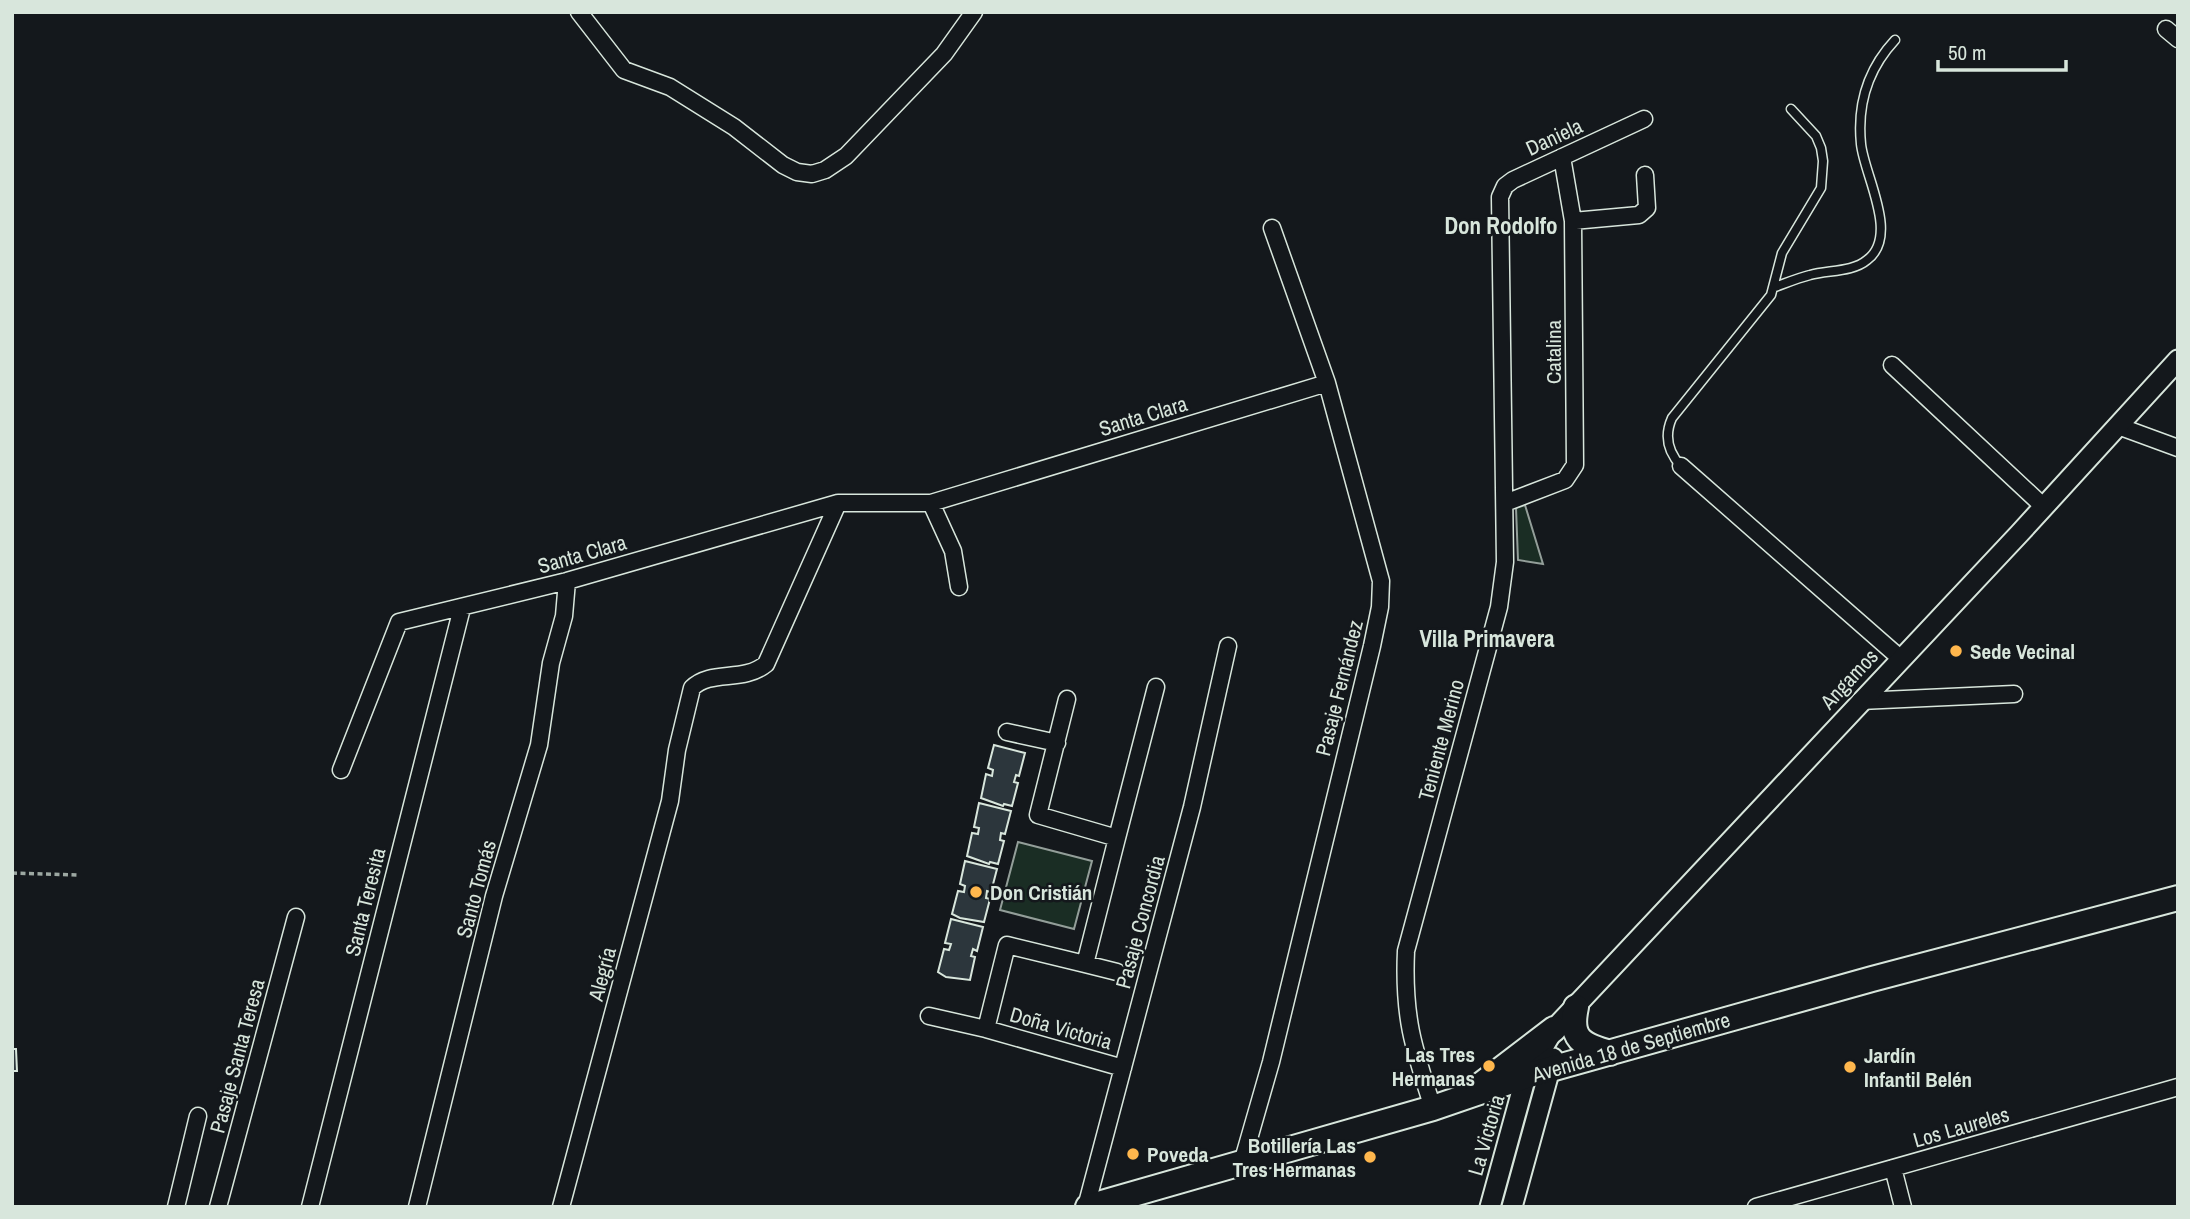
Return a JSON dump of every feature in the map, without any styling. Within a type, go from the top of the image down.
[{"type":"main road","name":"Avenida 18 de Septiembre","points":[[1087,1207],[1433,1108],[1526,1076],[2178,898]]},
{"type":"main road","points":[[1576,1007],[1573,1026],[1578,1037],[1588,1046],[1610,1053]]},
{"type":"main road","points":[[1464,1097],[1555,1029]]},
{"type":"street","points":[[579,12],[624,70],[670,87],[734,127],[783,165],[797,172],[812,174],[825,170],[846,156],[944,54],[974,12]]},
{"type":"street","name":"Daniela","points":[[1500,209],[1505,186],[1644,118]]},
{"type":"street","name":"Catalina","points":[[1505,503],[1566,480],[1575,465],[1573,220],[1562,157]]},
{"type":"street","points":[[1573,220],[1639,215],[1647,208],[1645,175]]},
{"type":"street","name":"Teniente Merino","points":[[1433,1108],[1409,1032],[1404,998],[1406,951],[1499,607],[1505,562],[1500,209]]},
{"type":"street","name":"Pasaje Fernández","points":[[1242,1163],[1271,1062],[1380,607],[1377,560],[1327,383],[1272,228]]},
{"type":"street","name":"Angamos","points":[[1526,1076],[1555,1029],[2044,507],[2178,360]]},
{"type":"street","points":[[1892,365],[2044,507]]},
{"type":"street","name":"Santa Clara","points":[[341,770],[399,622],[567,581],[838,503],[932,503],[1327,383]]},
{"type":"street","points":[[2118,426],[2178,448]]},
{"type":"street","points":[[1681,466],[1900,658]]},
{"type":"street","name":"Alegría","points":[[561,1207],[670,801],[677,750],[692,688],[699,680],[752,674],[766,664],[838,503]]},
{"type":"street","points":[[932,503],[953,551],[959,587]]},
{"type":"street","name":"Santo Tomás","points":[[417,1207],[494,897],[539,745],[551,663],[564,617],[567,581]]},
{"type":"street","name":"Santa Teresita","points":[[310,1207],[462,608]]},
{"type":"street","name":"Pasaje Concordia","points":[[1087,1207],[1192,807],[1228,646]]},
{"type":"street","points":[[1085,964],[1156,687]]},
{"type":"street","points":[[1860,701],[2014,694]]},
{"type":"street","points":[[1067,699],[1038,815],[1117,838]]},
{"type":"street","points":[[1007,732],[1057,743]]},
{"type":"street","name":"Pasaje Santa Teresa","points":[[218,1207],[296,917]]},
{"type":"street","name":"Doña Victoria","points":[[1117,972],[1007,945],[986,1029],[1123,1068]]},
{"type":"street","points":[[929,1016],[986,1029]]},
{"type":"street","points":[[1512,1207],[1551,1070],[1555,1029]]},
{"type":"street","name":"La Victoria","points":[[1490,1207],[1526,1076]]},
{"type":"street","name":"Los Laureles","points":[[1756,1207],[2178,1087]]},
{"type":"street","points":[[176,1207],[198,1116]]},
{"type":"street","points":[[1892,1168],[1903,1207]]},
{"type":"lane","points":[[1775,287],[1810,275],[1863,263],[1875,253],[1880,215],[1864,163],[1861,105],[1870,76],[1895,40]]},
{"type":"lane","points":[[1681,466],[1667,440],[1672,418],[1775,287],[1782,253],[1817,197],[1823,175],[1821,148],[1816,136],[1791,109]]},
{"type":"path","points":[[12,873],[79,875]]},
{"type":"green space","points":[[1525,505],[1543,564],[1518,560],[1516,508]]},
{"type":"green space","points":[[1018,842],[1092,861],[1074,929],[1000,910]]},
{"type":"building","points":[[994,745],[1025,753],[1019,776],[1016,775],[1014,782],[1018,783],[1012,806],[1003,806],[981,798],[986,774],[992,776],[993,770],[988,768]]},
{"type":"building","points":[[979,803],[1011,811],[1005,834],[1001,833],[1000,840],[1004,841],[998,864],[989,864],[967,856],[972,833],[978,834],[979,828],[974,827]]},
{"type":"building","name":"Don Cristián","points":[[965,861],[997,869],[991,892],[987,891],[986,898],[990,899],[984,922],[952,914],[958,891],[964,892],[965,886],[960,884]]},
{"type":"building","points":[[951,919],[983,927],[977,951],[973,949],[971,956],[975,957],[970,980],[946,977],[938,972],[944,949],[949,950],[951,944],[945,943]]},
{"type":"building","points":[[12,1049],[16,1049],[17,1071],[12,1071]]},
{"type":"place","name":"Sede Vecinal","points":[[1956,651]]},
{"type":"place","name":"Don Cristián","points":[[976,892]]},
{"type":"place","name":"Las Tres Hermanas","points":[[1489,1066]]},
{"type":"place","name":"Jardín Infantil Belén","points":[[1850,1067]]},
{"type":"place","name":"Poveda","points":[[1133,1154]]},
{"type":"place","name":"Botillería Las Tres Hermanas","points":[[1370,1157]]},
{"type":"district","name":"Don Rodolfo","points":[[1501,225]]},
{"type":"district","name":"Villa Primavera","points":[[1487,638]]}]
